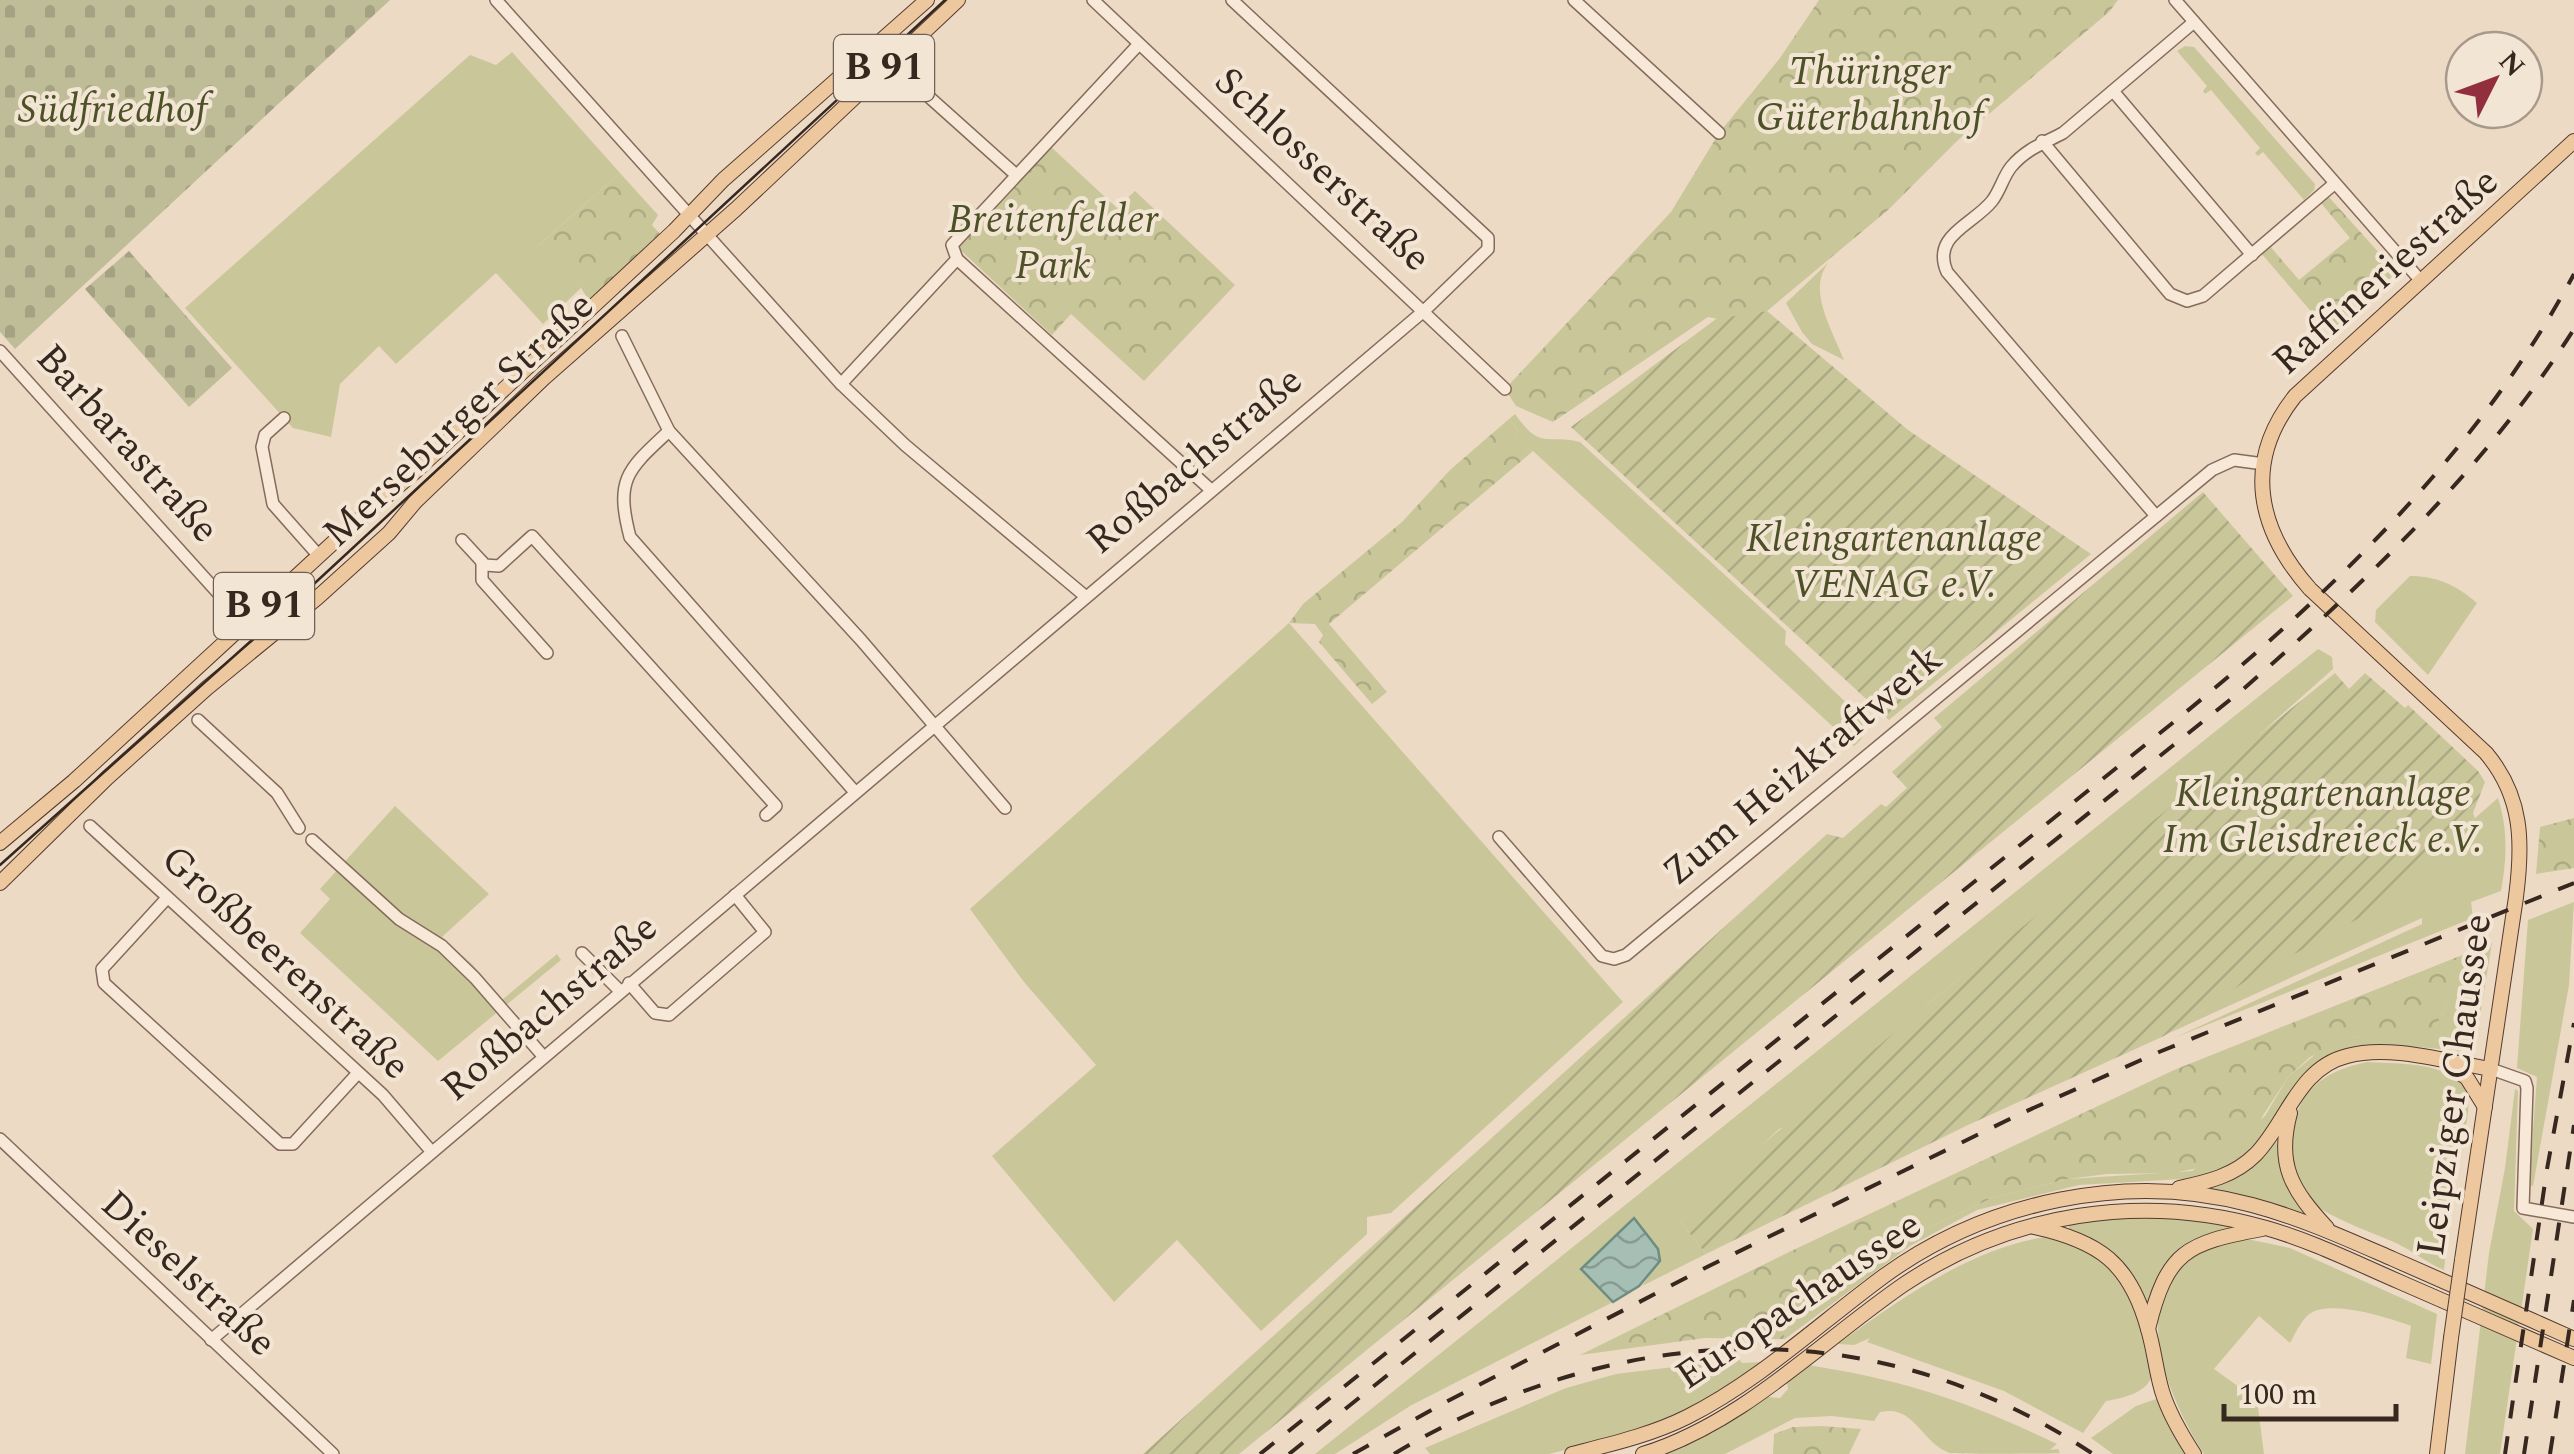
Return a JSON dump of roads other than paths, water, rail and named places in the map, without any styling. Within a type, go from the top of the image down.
[{"type":"main road","name":"Merseburger Straße","points":[[0,843],[82,774],[479,413],[779,128],[830,88],[927,0]]},
{"type":"main road","name":"Merseburger Straße","points":[[0,882],[207,688],[318,598],[389,533],[558,365],[707,236],[958,0]]},
{"type":"main road","name":"Raffineriestraße","points":[[2264,464],[2277,424],[2295,396],[2574,141]]},
{"type":"main road","name":"Leipziger Chaussee","points":[[2264,464],[2262,484],[2267,522],[2289,566],[2486,753],[2512,796],[2520,829],[2519,872],[2437,1454]]},
{"type":"main road","points":[[2164,1192],[2226,1176],[2242,1166],[2266,1142],[2318,1071],[2346,1056],[2379,1053],[2491,1070]]},
{"type":"main road","points":[[2443,1062],[2467,1078],[2485,1107]]},
{"type":"main road","points":[[2294,1100],[2284,1136],[2286,1168],[2303,1200],[2330,1232]]},
{"type":"main road","name":"Europachaussee","points":[[1572,1454],[1659,1430],[1706,1407],[1933,1245],[1976,1224],[2079,1196],[2164,1192],[2250,1204],[2330,1232],[2574,1339]]},
{"type":"main road","name":"Europachaussee","points":[[1643,1454],[1684,1439],[1734,1410],[1921,1273],[1971,1247],[2028,1226],[2092,1213],[2170,1210],[2268,1228],[2574,1358]]},
{"type":"main road","points":[[2028,1226],[2080,1238],[2107,1255],[2128,1282],[2148,1329],[2166,1404],[2194,1454]]},
{"type":"main road","points":[[2148,1329],[2158,1290],[2175,1262],[2187,1251],[2214,1238],[2268,1228]]},
{"type":"street","points":[[496,0],[841,384],[905,445],[1085,596]]},
{"type":"street","name":"Schlosserstraße","points":[[1093,0],[1506,390]]},
{"type":"street","name":"Roßbachstraße","points":[[211,1340],[1425,310],[1488,249],[1488,238],[1232,0]]},
{"type":"street","points":[[1574,0],[1718,133]]},
{"type":"street","points":[[2175,0],[2421,281]]},
{"type":"street","points":[[2156,516],[1947,272],[1942,261],[1948,239],[1992,201],[2009,169],[2042,141],[2063,133],[2194,22]]},
{"type":"street","points":[[1139,44],[952,245],[957,259],[1211,490]]},
{"type":"street","points":[[890,62],[1016,174]]},
{"type":"street","points":[[2113,91],[2252,255]]},
{"type":"street","points":[[2042,141],[2158,280],[2178,299],[2187,301],[2204,296],[2334,184]]},
{"type":"street","points":[[841,384],[957,259]]},
{"type":"street","points":[[622,336],[669,431],[861,640],[1005,808]]},
{"type":"street","name":"Barbarastraße","points":[[0,352],[246,624]]},
{"type":"street","name":"Merseburger Straße","points":[[284,418],[264,436],[262,447],[272,504],[319,556]]},
{"type":"street","points":[[669,431],[640,458],[628,476],[622,506],[630,537],[855,792]]},
{"type":"street","name":"Zum Heizkraftwerk","points":[[1499,838],[1602,956],[1614,959],[1626,955],[2222,464],[2242,460],[2264,464]]},
{"type":"street","points":[[462,540],[485,565],[500,566],[532,536],[668,692],[776,806],[766,814]]},
{"type":"street","points":[[482,562],[482,580],[547,653]]},
{"type":"street","points":[[198,720],[277,793],[300,828]]},
{"type":"street","name":"Großbeerenstraße","points":[[90,826],[384,1095],[432,1151]]},
{"type":"street","points":[[312,840],[398,920],[442,946],[544,1056]]},
{"type":"street","points":[[582,953],[655,1013],[670,1014],[765,932],[734,894]]},
{"type":"street","points":[[167,898],[102,968],[104,982],[280,1144],[292,1144],[358,1073]]},
{"type":"street","points":[[2491,1070],[2517,1076],[2527,1088],[2523,1208],[2574,1218]]},
{"type":"street","name":"Dieselstraße","points":[[0,1140],[333,1454]]},
{"type":"street","points":[[310,1454],[321,1443]]},
{"type":"water","points":[[1634,1218],[1658,1249],[1660,1261],[1639,1286],[1613,1302],[1581,1269]]},
{"type":"tram line","points":[[0,865],[289,607],[945,0]]},
{"type":"railway","points":[[1260,1454],[2175,721],[2290,622],[2345,571],[2447,461],[2493,402],[2574,274]]},
{"type":"railway","points":[[1289,1454],[2241,691],[2333,609],[2421,522],[2502,429],[2574,329]]},
{"type":"railway","points":[[1353,1454],[1709,1266],[2020,1114],[2159,1052],[2574,883]]},
{"type":"railway","points":[[2505,1454],[2547,1169],[2574,1023]]},
{"type":"railway","points":[[2524,1454],[2574,1125]]},
{"type":"railway","points":[[2550,1454],[2574,1300]]},
{"type":"railway","points":[[1394,1454],[1478,1410],[1566,1377],[1654,1357],[1744,1349],[1833,1354],[1922,1373],[2009,1406],[2093,1454]]},
{"type":"park label","name":"Thüringer Güterbahnhof","points":[[1870,95]]},
{"type":"park label","name":"Südfriedhof","points":[[113,110]]},
{"type":"park label","name":"Breitenfelder Park","points":[[1053,243]]},
{"type":"park label","name":"Kleingartenanlage VENAG e.V.","points":[[1894,562]]},
{"type":"park label","name":"Kleingartenanlage Im Gleisdreieck e.V.","points":[[2323,817]]}]
